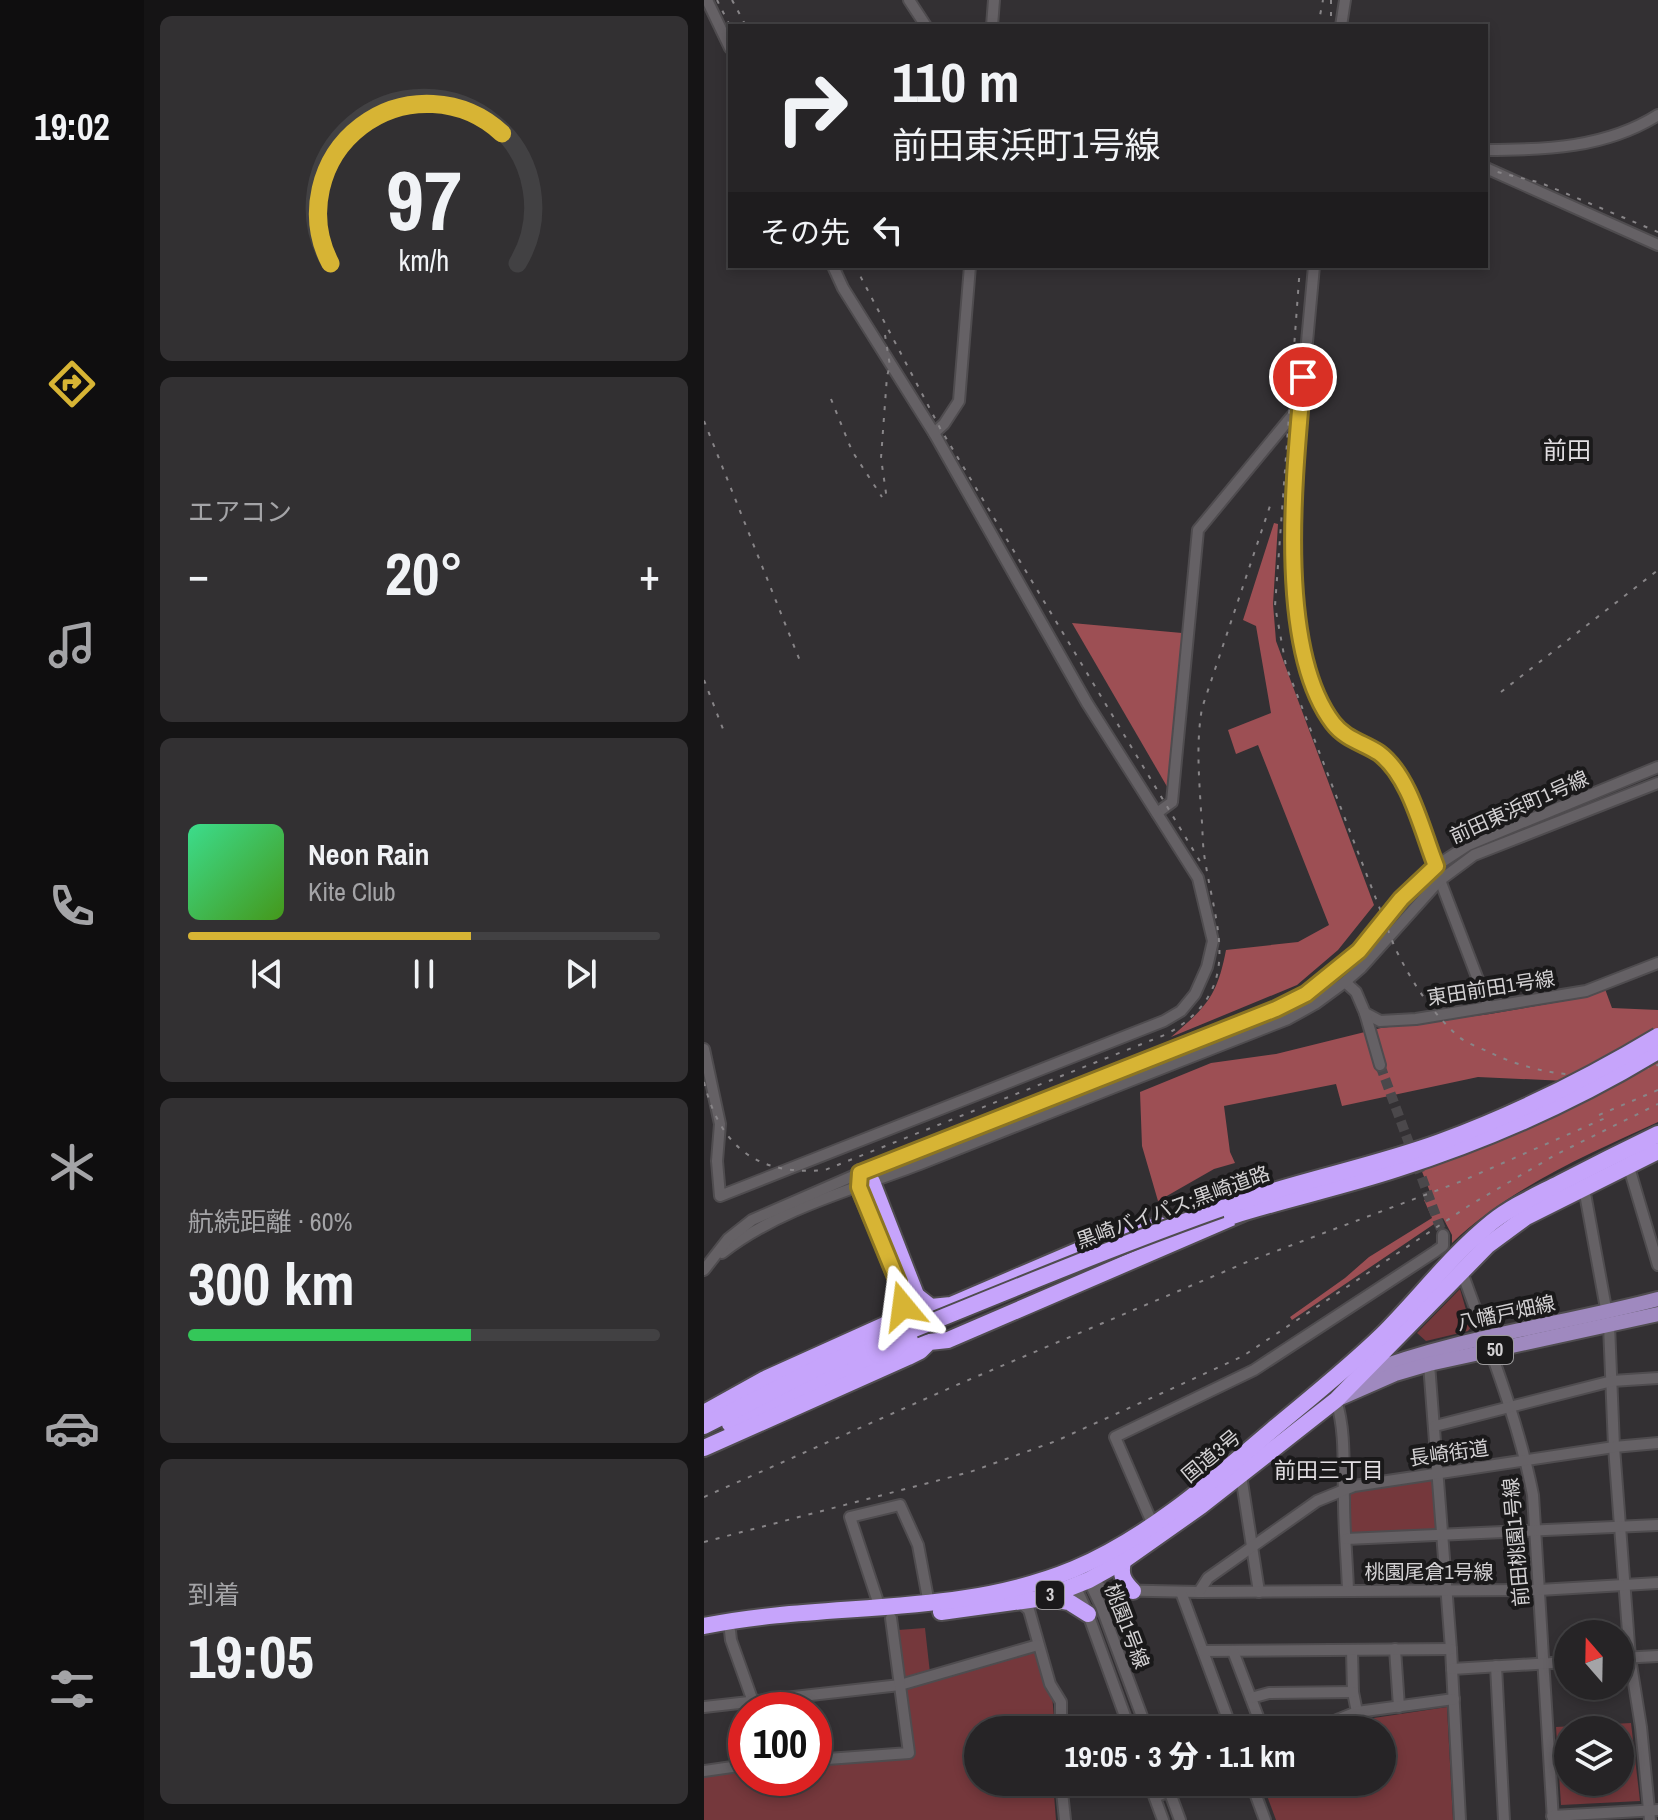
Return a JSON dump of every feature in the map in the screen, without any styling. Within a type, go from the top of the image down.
[{"type":"highway","name":"黒崎バイパス;黒崎道路","points":[[704,1426],[823,1365],[1104,1252],[1481,1126],[1582,1080],[1658,1036]]},
{"type":"highway","name":"黒崎バイパス;黒崎道路","points":[[704,1439],[788,1395],[918,1339],[1250,1205],[1399,1169],[1487,1137],[1562,1104],[1658,1051]]},
{"type":"highway","name":"国道3号","points":[[704,1626],[764,1617],[885,1613],[997,1591],[1074,1569],[1184,1504],[1321,1391],[1382,1334],[1468,1243],[1495,1220],[1658,1134]]},
{"type":"highway","name":"国道3号","points":[[704,1637],[730,1631],[885,1613],[1044,1598],[1082,1584],[1123,1561],[1241,1475],[1336,1400],[1488,1245],[1521,1220],[1658,1151]]},
{"type":"highway","points":[[864,1181],[898,1282],[920,1333],[929,1342]]},
{"type":"highway","points":[[864,1181],[917,1296],[929,1342]]},
{"type":"highway","points":[[917,1296],[931,1307],[941,1307],[1022,1277],[1084,1248],[1250,1205]]},
{"type":"highway","points":[[704,1448],[920,1351],[929,1342],[948,1340],[1250,1205]]},
{"type":"highway","points":[[704,1413],[808,1358],[895,1318],[903,1306],[898,1282]]},
{"type":"highway","points":[[1123,1561],[1121,1571],[1124,1582],[1133,1591]]},
{"type":"highway","points":[[1044,1598],[1094,1610]]},
{"type":"main road","name":"八幡戸畑線","points":[[1608,1318],[1658,1299]]},
{"type":"main road","name":"八幡戸畑線","points":[[1321,1391],[1408,1356],[1488,1345],[1608,1318],[1658,1314]]},
{"type":"main road","name":"八幡戸畑線","points":[[1336,1400],[1395,1374],[1488,1345]]},
{"type":"street","points":[[707,0],[728,44]]},
{"type":"street","points":[[909,0],[925,24]]},
{"type":"street","points":[[992,24],[994,0]]},
{"type":"street","points":[[1341,24],[1345,0]]},
{"type":"street","points":[[1488,150],[1581,145],[1612,137],[1658,115]]},
{"type":"street","points":[[1488,169],[1658,245]]},
{"type":"street","points":[[704,1049],[720,1124],[717,1161],[720,1196],[1164,1021],[1181,1011],[1195,994],[1207,967],[1213,941],[1198,878],[1087,703],[934,433],[843,288],[834,268]]},
{"type":"street","points":[[934,433],[959,401],[970,268]]},
{"type":"street","points":[[1314,268],[1301,404],[1292,560],[1298,625],[1312,684],[1334,724],[1356,742],[1378,753],[1400,775],[1488,1006]]},
{"type":"street","points":[[1157,813],[1172,802],[1198,530],[1301,404]]},
{"type":"street","name":"前田東浜町1号線","points":[[864,1181],[1306,994],[1359,951],[1401,899],[1436,866],[1468,845],[1658,767]]},
{"type":"street","name":"前田東浜町1号線","points":[[708,1266],[728,1239],[752,1220],[864,1181],[1288,1019],[1315,1004],[1361,968],[1439,881],[1474,855],[1658,783]]},
{"type":"street","name":"東田前田1号線","points":[[1365,1013],[1380,1021],[1416,1019],[1586,991],[1658,963]]},
{"type":"street","points":[[1345,982],[1356,992],[1365,1013],[1380,1065]]},
{"type":"street","points":[[1628,1164],[1658,1265]]},
{"type":"street","points":[[1584,1188],[1608,1318],[1625,1620]]},
{"type":"street","points":[[1646,1224],[1658,1221]]},
{"type":"street","points":[[1153,1525],[1115,1437],[1254,1370],[1436,1251],[1443,1246],[1443,1235]]},
{"type":"street","name":"前田桃園1号線","points":[[1462,1272],[1508,1406],[1533,1495],[1552,1818]]},
{"type":"street","points":[[1429,1364],[1451,1649],[1460,1820]]},
{"type":"street","points":[[1435,1426],[1612,1381],[1658,1378]]},
{"type":"street","points":[[1336,1400],[1341,1413],[1348,1590]]},
{"type":"street","name":"長崎街道","points":[[1199,1592],[1208,1578],[1253,1545],[1317,1501],[1344,1490],[1375,1481],[1658,1443]]},
{"type":"street","points":[[1241,1475],[1259,1592]]},
{"type":"street","points":[[832,1759],[909,1753],[900,1685],[885,1613],[850,1517],[900,1505],[918,1545],[929,1604]]},
{"type":"street","points":[[1346,1539],[1658,1525]]},
{"type":"street","name":"桃園1号線","points":[[1074,1569],[1141,1716]]},
{"type":"street","name":"桃園尾倉1号線","points":[[1199,1592],[1539,1590],[1658,1583]]},
{"type":"street","points":[[1082,1584],[1105,1590],[1199,1592]]},
{"type":"street","name":"桃園1号線","points":[[1082,1584],[1094,1610],[1126,1716]]},
{"type":"street","points":[[1094,1610],[1105,1590]]},
{"type":"street","points":[[1181,1592],[1227,1716]]},
{"type":"street","points":[[1019,1601],[1029,1610],[1050,1684],[1061,1702],[1061,1716]]},
{"type":"street","points":[[730,1631],[749,1692]]},
{"type":"street","points":[[832,1694],[900,1685],[1038,1645]]},
{"type":"street","points":[[1395,1649],[1399,1707]]},
{"type":"street","points":[[1203,1651],[1451,1649]]},
{"type":"street","points":[[1352,1650],[1357,1712]]},
{"type":"street","points":[[1233,1651],[1258,1716]]},
{"type":"street","points":[[1634,1657],[1658,1656]]},
{"type":"street","points":[[1452,1669],[1554,1663]]},
{"type":"street","points":[[1496,1666],[1504,1820]]},
{"type":"street","points":[[1251,1698],[1269,1693],[1353,1692]]},
{"type":"street","points":[[1552,1818],[1653,1814],[1634,1697]]},
{"type":"street","points":[[1347,1716],[1454,1699]]},
{"type":"street","points":[[704,1707],[728,1706]]},
{"type":"street","points":[[704,1771],[728,1768]]},
{"type":"street","points":[[1062,1796],[1065,1820]]},
{"type":"street","points":[[1172,1796],[1180,1820]]},
{"type":"street","points":[[1256,1796],[1265,1820]]},
{"type":"street","points":[[1155,1797],[1163,1820]]},
{"type":"shaded area","points":[[1274,523],[1278,524],[1273,604],[1276,641],[1374,905],[1338,950],[1297,985],[1171,1037],[1208,1000],[1219,979],[1226,950],[1298,942],[1329,925],[1258,745],[1236,754],[1228,730],[1271,713],[1256,626],[1243,620]]},
{"type":"shaded area","points":[[1072,623],[1182,633],[1169,790]]},
{"type":"shaded area","points":[[1605,989],[1612,1008],[1658,1010],[1658,1028],[1593,1066],[1658,1058],[1658,1122],[1576,1160],[1524,1189],[1452,1243],[1452,1235],[1443,1218],[1292,1320],[1290,1317],[1369,1257],[1432,1218],[1424,1200],[1432,1197],[1421,1169],[1566,1081],[1478,1077],[1342,1106],[1336,1084],[1224,1106],[1230,1152],[1235,1163],[1214,1169],[1158,1201],[1142,1146],[1140,1092],[1211,1063],[1276,1054],[1381,1028],[1576,999]]},
{"type":"shaded area","points":[[1460,1289],[1471,1327],[1468,1331],[1426,1341],[1417,1333]]},
{"type":"shaded area","points":[[1435,1479],[1438,1527],[1435,1531],[1353,1537],[1348,1533],[1347,1494],[1374,1485]]},
{"type":"shaded area","points":[[925,1628],[931,1682],[1030,1650],[1037,1654],[1052,1694],[1054,1716],[964,1716],[964,1796],[1054,1796],[1056,1820],[704,1820],[704,1773],[728,1771],[728,1796],[832,1796],[832,1762],[912,1756],[898,1630]]},
{"type":"shaded area","points":[[1447,1707],[1453,1820],[1276,1820],[1267,1796],[1396,1796],[1396,1716],[1387,1716]]},
{"type":"shaded area","points":[[1634,1749],[1640,1801],[1561,1805],[1560,1796],[1634,1796]]},
{"type":"tunnel","points":[[1380,1065],[1443,1235]]},
{"type":"railway","points":[[717,0],[729,24]]},
{"type":"railway","points":[[732,0],[745,24]]},
{"type":"railway","points":[[1318,24],[1323,0]]},
{"type":"railway","points":[[1331,0],[1333,24]]},
{"type":"railway","points":[[1488,170],[1541,183],[1658,232]]},
{"type":"railway","points":[[856,268],[940,428],[1201,863]]},
{"type":"railway","points":[[1300,268],[1275,606],[1286,666],[1395,948],[1430,1006],[1459,1037],[1475,1046],[1532,1068],[1573,1075],[1616,1074],[1658,1065]]},
{"type":"railway","points":[[885,335],[890,366],[881,458],[887,500]]},
{"type":"railway","points":[[831,399],[852,451],[882,497]]},
{"type":"railway","points":[[704,421],[802,666]]},
{"type":"railway","points":[[704,1082],[720,1124],[745,1153],[780,1168],[825,1170],[1167,1034],[1191,1017],[1207,998],[1216,978],[1219,957],[1203,842],[1198,760],[1202,708],[1272,500]]},
{"type":"railway","points":[[1501,692],[1658,570]]},
{"type":"railway","points":[[704,680],[723,729]]},
{"type":"railway","points":[[1599,1115],[1658,1090]]},
{"type":"railway","points":[[704,1542],[970,1472],[1056,1441],[1180,1385],[1243,1356],[1470,1205],[1557,1154],[1658,1104]]},
{"type":"railway","points":[[704,1497],[959,1384],[1247,1262],[1462,1181],[1610,1116]]},
{"type":"district","name":"前田","points":[[1567,451]]},
{"type":"district","name":"前田三丁目","points":[[1329,1470]]},
{"type":"route","points":[[903,1306],[898,1282],[859,1187],[860,1173],[1276,1009],[1306,994],[1359,951],[1401,899],[1436,866],[1400,775],[1378,753],[1356,742],[1334,724],[1312,684],[1298,625],[1292,560],[1303,377]]}]
